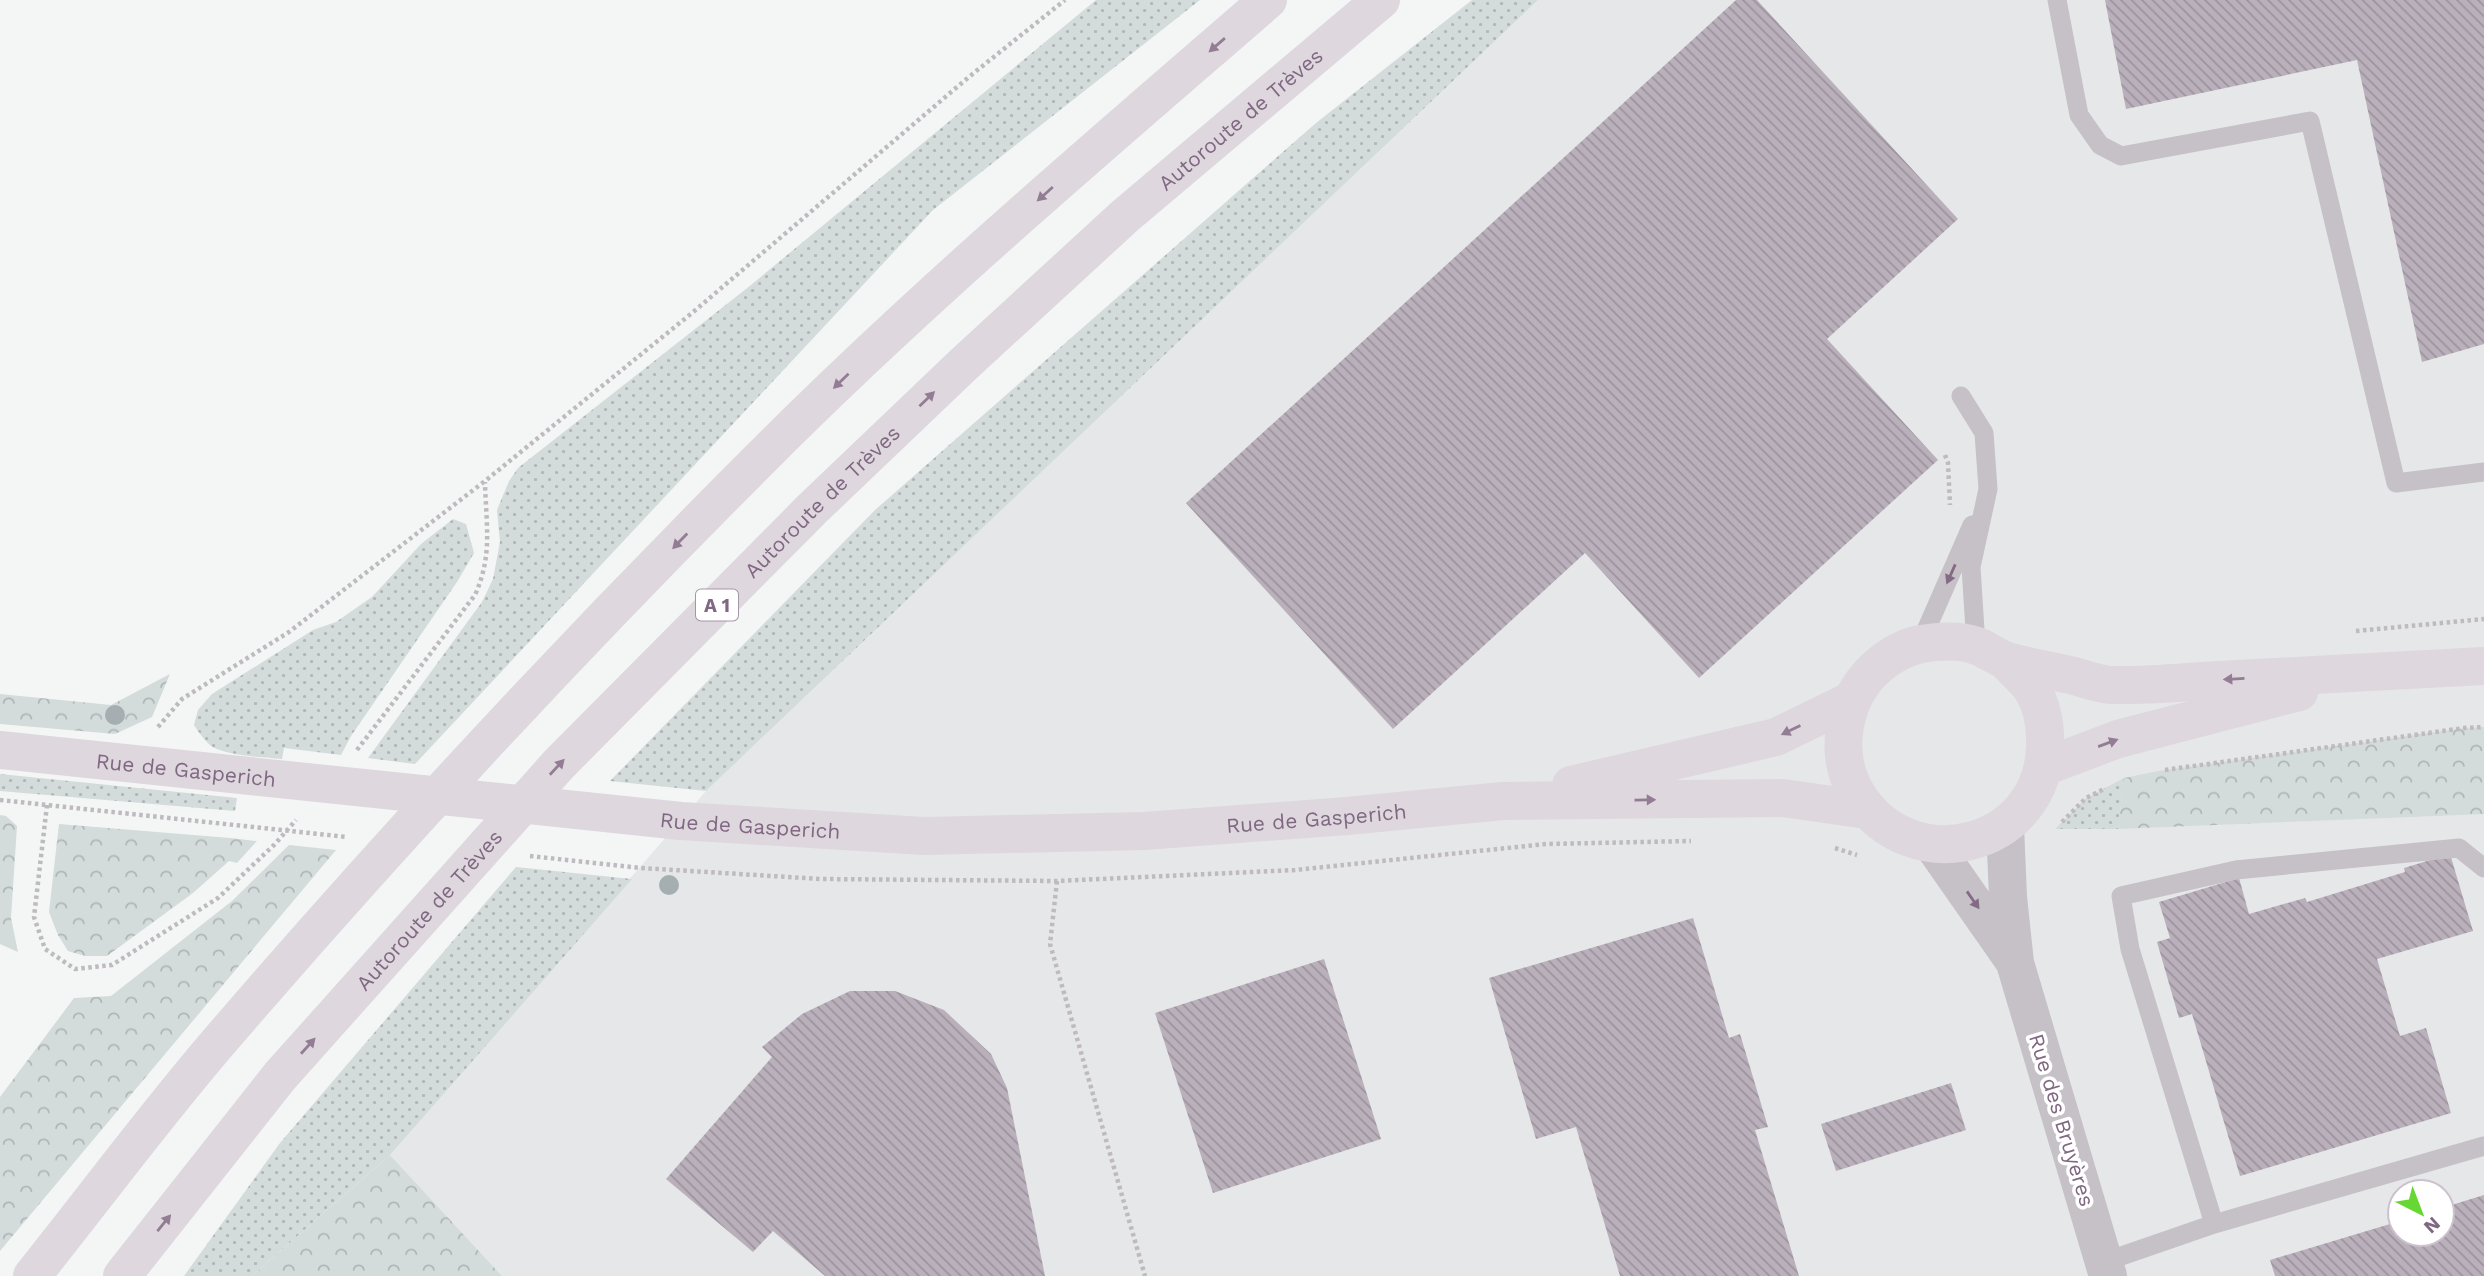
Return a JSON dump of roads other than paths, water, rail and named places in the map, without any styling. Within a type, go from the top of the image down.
[{"type":"main road","points":[[32,1276],[225,1034],[512,714],[760,459],[907,319],[1268,0]]},
{"type":"main road","name":"Autoroute de Trèves","points":[[122,1276],[281,1076],[568,755],[812,509],[964,363],[1125,216],[1381,0]]},
{"type":"main road","points":[[1990,653],[2032,689],[2046,727],[2044,767],[2030,800],[2005,826],[1971,842],[1933,845],[1897,834],[1867,810],[1852,785],[1843,757],[1843,728],[1852,700],[1864,681],[1880,664],[1899,652],[1920,644],[1948,641],[2109,685],[2484,666]]},
{"type":"main road","points":[[2044,767],[2118,739],[2375,673]]},
{"type":"main road","name":"Rue de Gasperich","points":[[1503,801],[1776,737],[1852,700]]},
{"type":"main road","name":"Rue de Gasperich","points":[[0,750],[681,821],[924,836],[1117,832],[1347,816],[1503,801],[1783,798],[1867,810]]},
{"type":"street","points":[[2005,826],[2008,897],[2015,963]]},
{"type":"street","points":[[1933,845],[2015,963]]},
{"type":"street","name":"Rue des Bruyères","points":[[2015,963],[2106,1269]]},
{"type":"lane","points":[[2057,0],[2079,115],[2100,145],[2121,156],[2310,121],[2396,483],[2484,472]]},
{"type":"lane","points":[[1961,396],[1984,433],[1988,489],[1971,567],[1990,653]]},
{"type":"lane","points":[[1920,644],[1988,489]]},
{"type":"lane","points":[[2214,1224],[2130,949],[2122,896],[2236,870],[2459,848],[2484,868]]},
{"type":"lane","points":[[2106,1269],[2214,1224],[2484,1146]]}]
